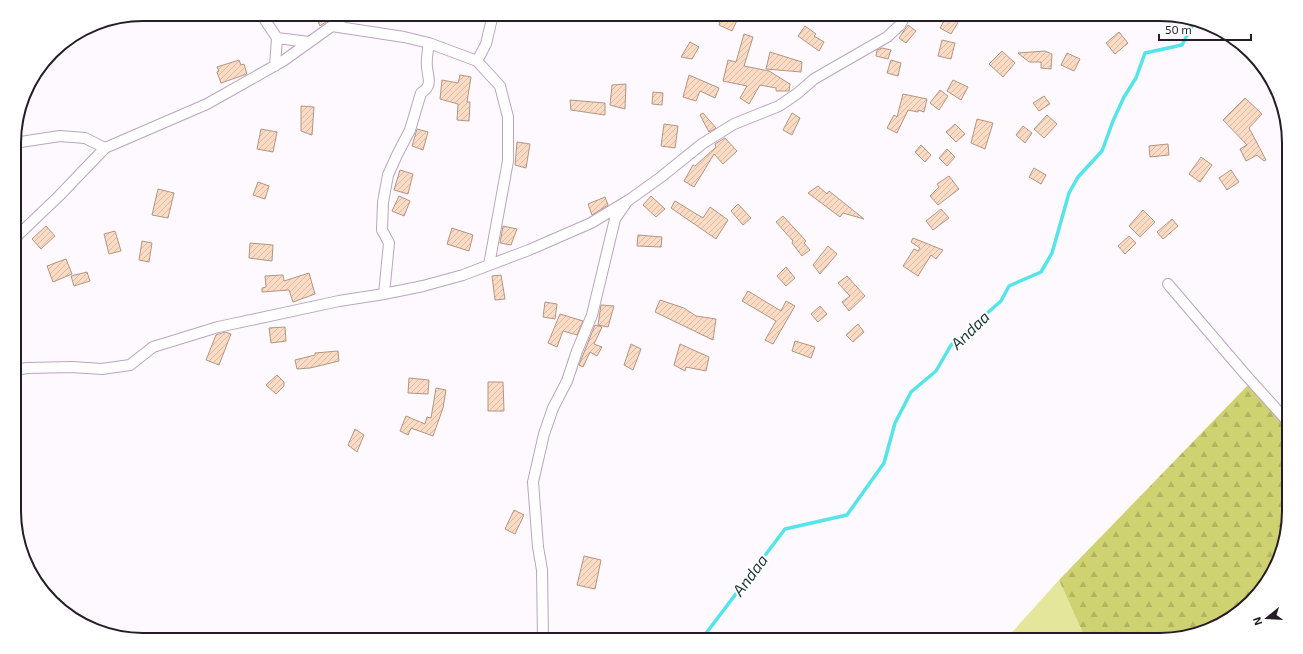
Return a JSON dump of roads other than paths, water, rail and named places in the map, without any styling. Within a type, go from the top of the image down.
[{"type":"street","points":[[266,21],[277,38],[275,66]]},
{"type":"street","points":[[21,231],[59,196],[105,148],[207,104],[275,66],[338,21]]},
{"type":"street","points":[[477,61],[486,44],[491,21]]},
{"type":"street","points":[[21,369],[102,369],[130,365],[153,347],[218,327],[339,301],[384,294],[463,275],[529,250],[591,223],[629,200],[661,177],[702,144],[734,124],[779,106],[798,93],[814,79],[887,37],[902,21]]},
{"type":"street","points":[[332,26],[404,37],[429,43],[477,61],[500,86],[508,117],[508,161],[489,265]]},
{"type":"street","points":[[277,38],[309,42]]},
{"type":"street","points":[[384,294],[389,243],[382,230],[383,202],[388,175],[410,130],[421,93],[426,90],[429,85],[429,76],[426,66],[429,43]]},
{"type":"street","points":[[21,142],[60,136],[85,138],[105,148]]},
{"type":"street","points":[[543,633],[542,570],[538,547],[533,482],[544,434],[553,408],[567,381],[577,351],[592,315],[615,219],[629,200]]},
{"type":"street","points":[[1168,284],[1282,415]]},
{"type":"waterway","name":"Andaa","points":[[706,633],[785,529],[847,515],[884,463],[895,423],[911,392],[936,371],[951,345],[1001,301],[1009,286],[1041,272],[1052,253],[1069,193],[1078,177],[1102,151],[1113,121],[1124,97],[1136,78],[1145,53],[1182,45],[1192,25]]}]
